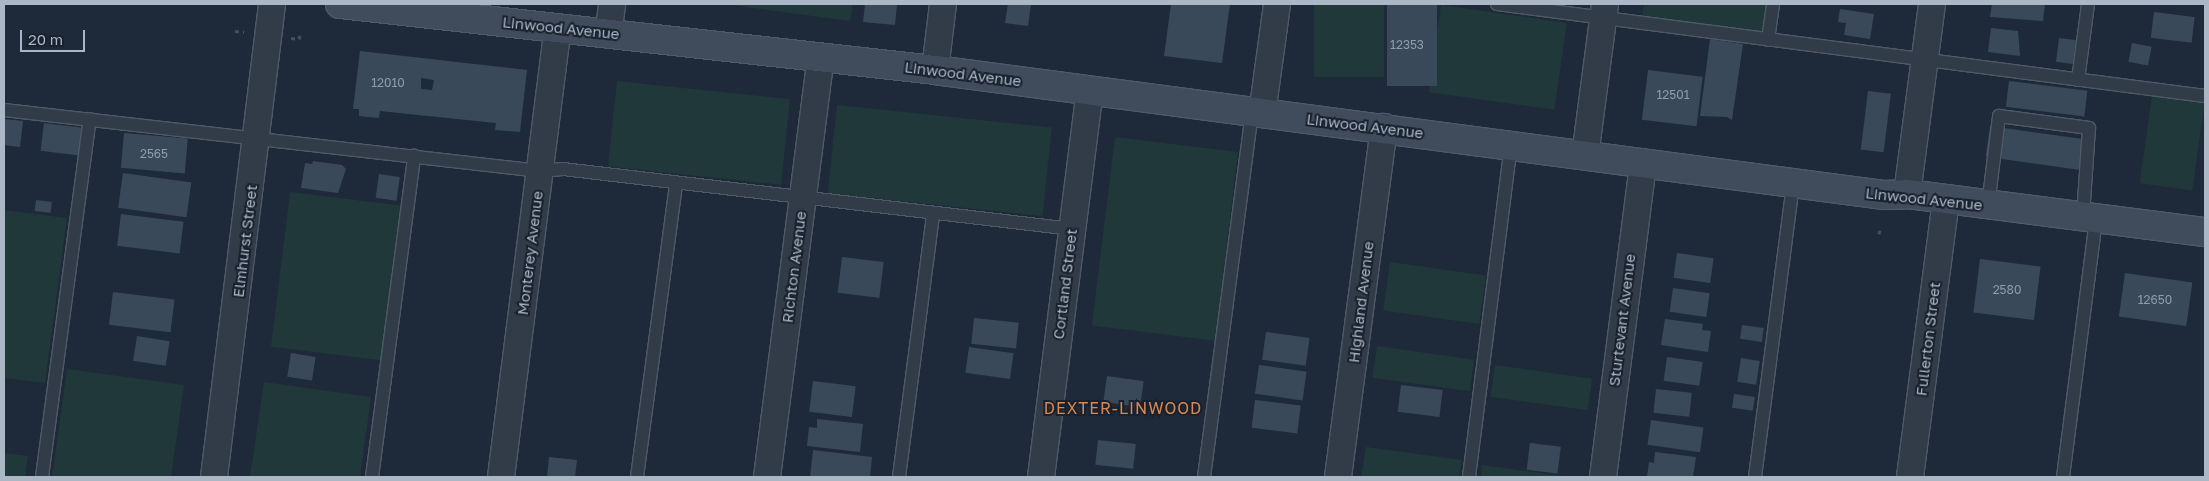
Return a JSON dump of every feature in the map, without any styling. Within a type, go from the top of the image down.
[{"type":"street","name":"Elmhurst Street","points":[[214,477],[258,139],[272,4]]},
{"type":"street","name":"Linwood Avenue","points":[[340,4],[935,70],[1257,113],[1384,127],[1793,183],[1883,194],[1907,194],[1946,201],[2205,232]]},
{"type":"street","points":[[608,34],[612,4]]},
{"type":"street","points":[[935,70],[943,4]]},
{"type":"street","points":[[1257,113],[1277,4]]},
{"type":"street","points":[[1907,194],[1932,4]]},
{"type":"street","points":[[1585,156],[1604,11]]},
{"type":"street","name":"Monterey Avenue","points":[[501,477],[558,28]]},
{"type":"street","name":"Richton Avenue","points":[[767,477],[821,57]]},
{"type":"street","name":"Cortland Street","points":[[1041,477],[1090,91]]},
{"type":"street","name":"Highland Avenue","points":[[1338,477],[1384,127]]},
{"type":"street","name":"Sturtevant Avenue","points":[[1603,477],[1643,163]]},
{"type":"street","name":"Fullerton Street","points":[[1910,477],[1946,201]]},
{"type":"lane","points":[[1497,4],[1604,11],[1768,40],[1925,62],[2205,96]]},
{"type":"lane","points":[[1768,40],[1773,4]]},
{"type":"lane","points":[[2078,80],[2088,4]]},
{"type":"lane","points":[[4,110],[540,171],[564,170],[1072,229]]},
{"type":"lane","points":[[1204,477],[1257,113]]},
{"type":"lane","points":[[1988,206],[1999,116],[2089,128],[2090,218],[2062,477]]},
{"type":"lane","points":[[42,477],[90,119]]},
{"type":"lane","points":[[1468,477],[1511,145]]},
{"type":"lane","points":[[372,477],[414,156]]},
{"type":"lane","points":[[1755,477],[1793,183]]},
{"type":"lane","points":[[637,477],[676,184]]},
{"type":"lane","points":[[900,477],[933,214]]},
{"type":"path","points":[[235,31],[244,32]]},
{"type":"path","points":[[290,38],[299,39],[300,35]]},
{"type":"path","points":[[1879,234],[1880,229]]},
{"type":"green space","points":[[723,4],[853,4],[850,21]]},
{"type":"green space","points":[[1314,4],[1384,4],[1384,77],[1314,77]]},
{"type":"green space","points":[[1644,4],[1767,4],[1762,35],[1642,18]]},
{"type":"green space","points":[[1441,5],[1567,23],[1555,110],[1429,92]]},
{"type":"green space","points":[[617,81],[790,99],[781,185],[608,167]]},
{"type":"green space","points":[[2152,96],[2204,103],[2192,191],[2140,183]]},
{"type":"green space","points":[[837,105],[1052,128],[1043,216],[828,194]]},
{"type":"green space","points":[[1115,137],[1238,152],[1215,341],[1092,326]]},
{"type":"green space","points":[[290,192],[402,206],[383,361],[271,347]]},
{"type":"green space","points":[[4,210],[67,218],[45,383],[4,378]]},
{"type":"green space","points":[[1390,262],[1486,275],[1479,324],[1383,311]]},
{"type":"green space","points":[[1377,346],[1474,360],[1470,391],[1373,378]]},
{"type":"green space","points":[[1495,365],[1592,379],[1588,410],[1491,397]]},
{"type":"green space","points":[[67,369],[184,385],[171,477],[52,477]]},
{"type":"green space","points":[[264,382],[371,397],[360,477],[250,477]]},
{"type":"green space","points":[[1366,447],[1462,460],[1459,477],[1361,477]]},
{"type":"green space","points":[[4,453],[28,456],[25,477],[4,477]]},
{"type":"green space","points":[[1482,465],[1569,477],[1481,477]]},
{"type":"building","points":[[865,4],[897,4],[895,25],[863,22]]},
{"type":"building","points":[[1008,4],[1031,4],[1028,26],[1005,23]]},
{"type":"building","points":[[1171,4],[1230,4],[1222,63],[1164,56]]},
{"type":"building","points":[[1387,4],[1437,4],[1437,86],[1387,86]]},
{"type":"building","points":[[1992,4],[2045,4],[2043,21],[1990,17]]},
{"type":"building","points":[[1840,9],[1874,14],[1870,39],[1844,35],[1846,23],[1838,22]]},
{"type":"building","points":[[2154,12],[2195,17],[2192,43],[2151,38]]},
{"type":"building","points":[[1991,28],[2018,31],[2020,56],[1988,52]]},
{"type":"building","points":[[2059,38],[2076,40],[2073,64],[2056,62]]},
{"type":"building","points":[[1710,39],[1743,44],[1732,120],[1727,117],[1700,116]]},
{"type":"building","points":[[2132,43],[2152,47],[2148,65],[2128,62]]},
{"type":"building","points":[[360,51],[527,70],[520,132],[495,130],[496,123],[380,111],[379,118],[359,116],[359,109],[353,109]],"holes":[[[421,78],[434,80],[432,90],[421,89]]]},
{"type":"building","points":[[1648,70],[1703,77],[1696,126],[1642,120]]},
{"type":"building","points":[[2009,81],[2087,91],[2084,116],[2006,107]]},
{"type":"building","points":[[1868,91],[1891,94],[1884,152],[1861,150]]},
{"type":"building","points":[[4,119],[23,121],[20,147],[4,145]]},
{"type":"building","points":[[44,123],[83,128],[79,156],[41,151]]},
{"type":"building","points":[[1990,126],[2092,140],[2088,171],[1986,157]]},
{"type":"building","points":[[124,133],[188,139],[185,173],[121,168]]},
{"type":"building","points":[[313,161],[342,165],[346,169],[338,193],[301,188],[305,163],[312,164]]},
{"type":"building","points":[[123,173],[191,183],[186,217],[118,208]]},
{"type":"building","points":[[379,174],[400,177],[396,201],[376,198]]},
{"type":"building","points":[[36,200],[52,202],[51,213],[35,211]]},
{"type":"building","points":[[121,214],[184,222],[180,253],[117,246]]},
{"type":"building","points":[[1677,253],[1714,258],[1710,283],[1674,278]]},
{"type":"building","points":[[842,257],[884,262],[879,298],[838,293]]},
{"type":"building","points":[[1980,259],[2041,266],[2034,320],[1973,313]]},
{"type":"building","points":[[2125,273],[2192,282],[2186,326],[2119,317]]},
{"type":"building","points":[[1673,288],[1710,293],[1706,317],[1670,312]]},
{"type":"building","points":[[113,292],[175,300],[171,332],[109,325]]},
{"type":"building","points":[[974,318],[1019,323],[1016,349],[971,344]]},
{"type":"building","points":[[1665,319],[1703,324],[1702,330],[1711,331],[1708,352],[1661,345]]},
{"type":"building","points":[[1742,325],[1764,328],[1762,342],[1740,339]]},
{"type":"building","points":[[1266,332],[1310,338],[1306,366],[1262,360]]},
{"type":"building","points":[[137,336],[170,341],[166,366],[133,361]]},
{"type":"building","points":[[969,347],[1014,353],[1010,379],[965,373]]},
{"type":"building","points":[[291,353],[316,357],[312,381],[287,377]]},
{"type":"building","points":[[1667,357],[1703,362],[1699,386],[1664,381]]},
{"type":"building","points":[[1741,358],[1760,361],[1756,385],[1737,382]]},
{"type":"building","points":[[1259,365],[1307,372],[1302,400],[1255,394]]},
{"type":"building","points":[[1107,376],[1144,381],[1140,407],[1103,402]]},
{"type":"building","points":[[813,381],[856,386],[852,417],[809,412]]},
{"type":"building","points":[[1401,385],[1443,390],[1439,417],[1398,412]]},
{"type":"building","points":[[1656,389],[1692,393],[1689,417],[1653,413]]},
{"type":"building","points":[[1734,394],[1755,397],[1753,411],[1732,408]]},
{"type":"building","points":[[1255,400],[1301,406],[1297,433],[1252,428]]},
{"type":"building","points":[[817,419],[863,424],[860,452],[807,446],[809,427],[817,428]]},
{"type":"building","points":[[1651,420],[1703,427],[1700,452],[1648,445]]},
{"type":"building","points":[[1098,440],[1136,444],[1133,469],[1095,465]]},
{"type":"building","points":[[1530,443],[1561,447],[1557,474],[1527,470]]},
{"type":"building","points":[[813,450],[872,457],[870,477],[810,477]]},
{"type":"building","points":[[1655,452],[1696,457],[1693,477],[1647,477],[1649,462],[1654,463]]},
{"type":"building","points":[[549,457],[577,460],[575,477],[547,477]]},
{"type":"district","name":"DEXTER-LINWOOD","points":[[1123,408]]}]
